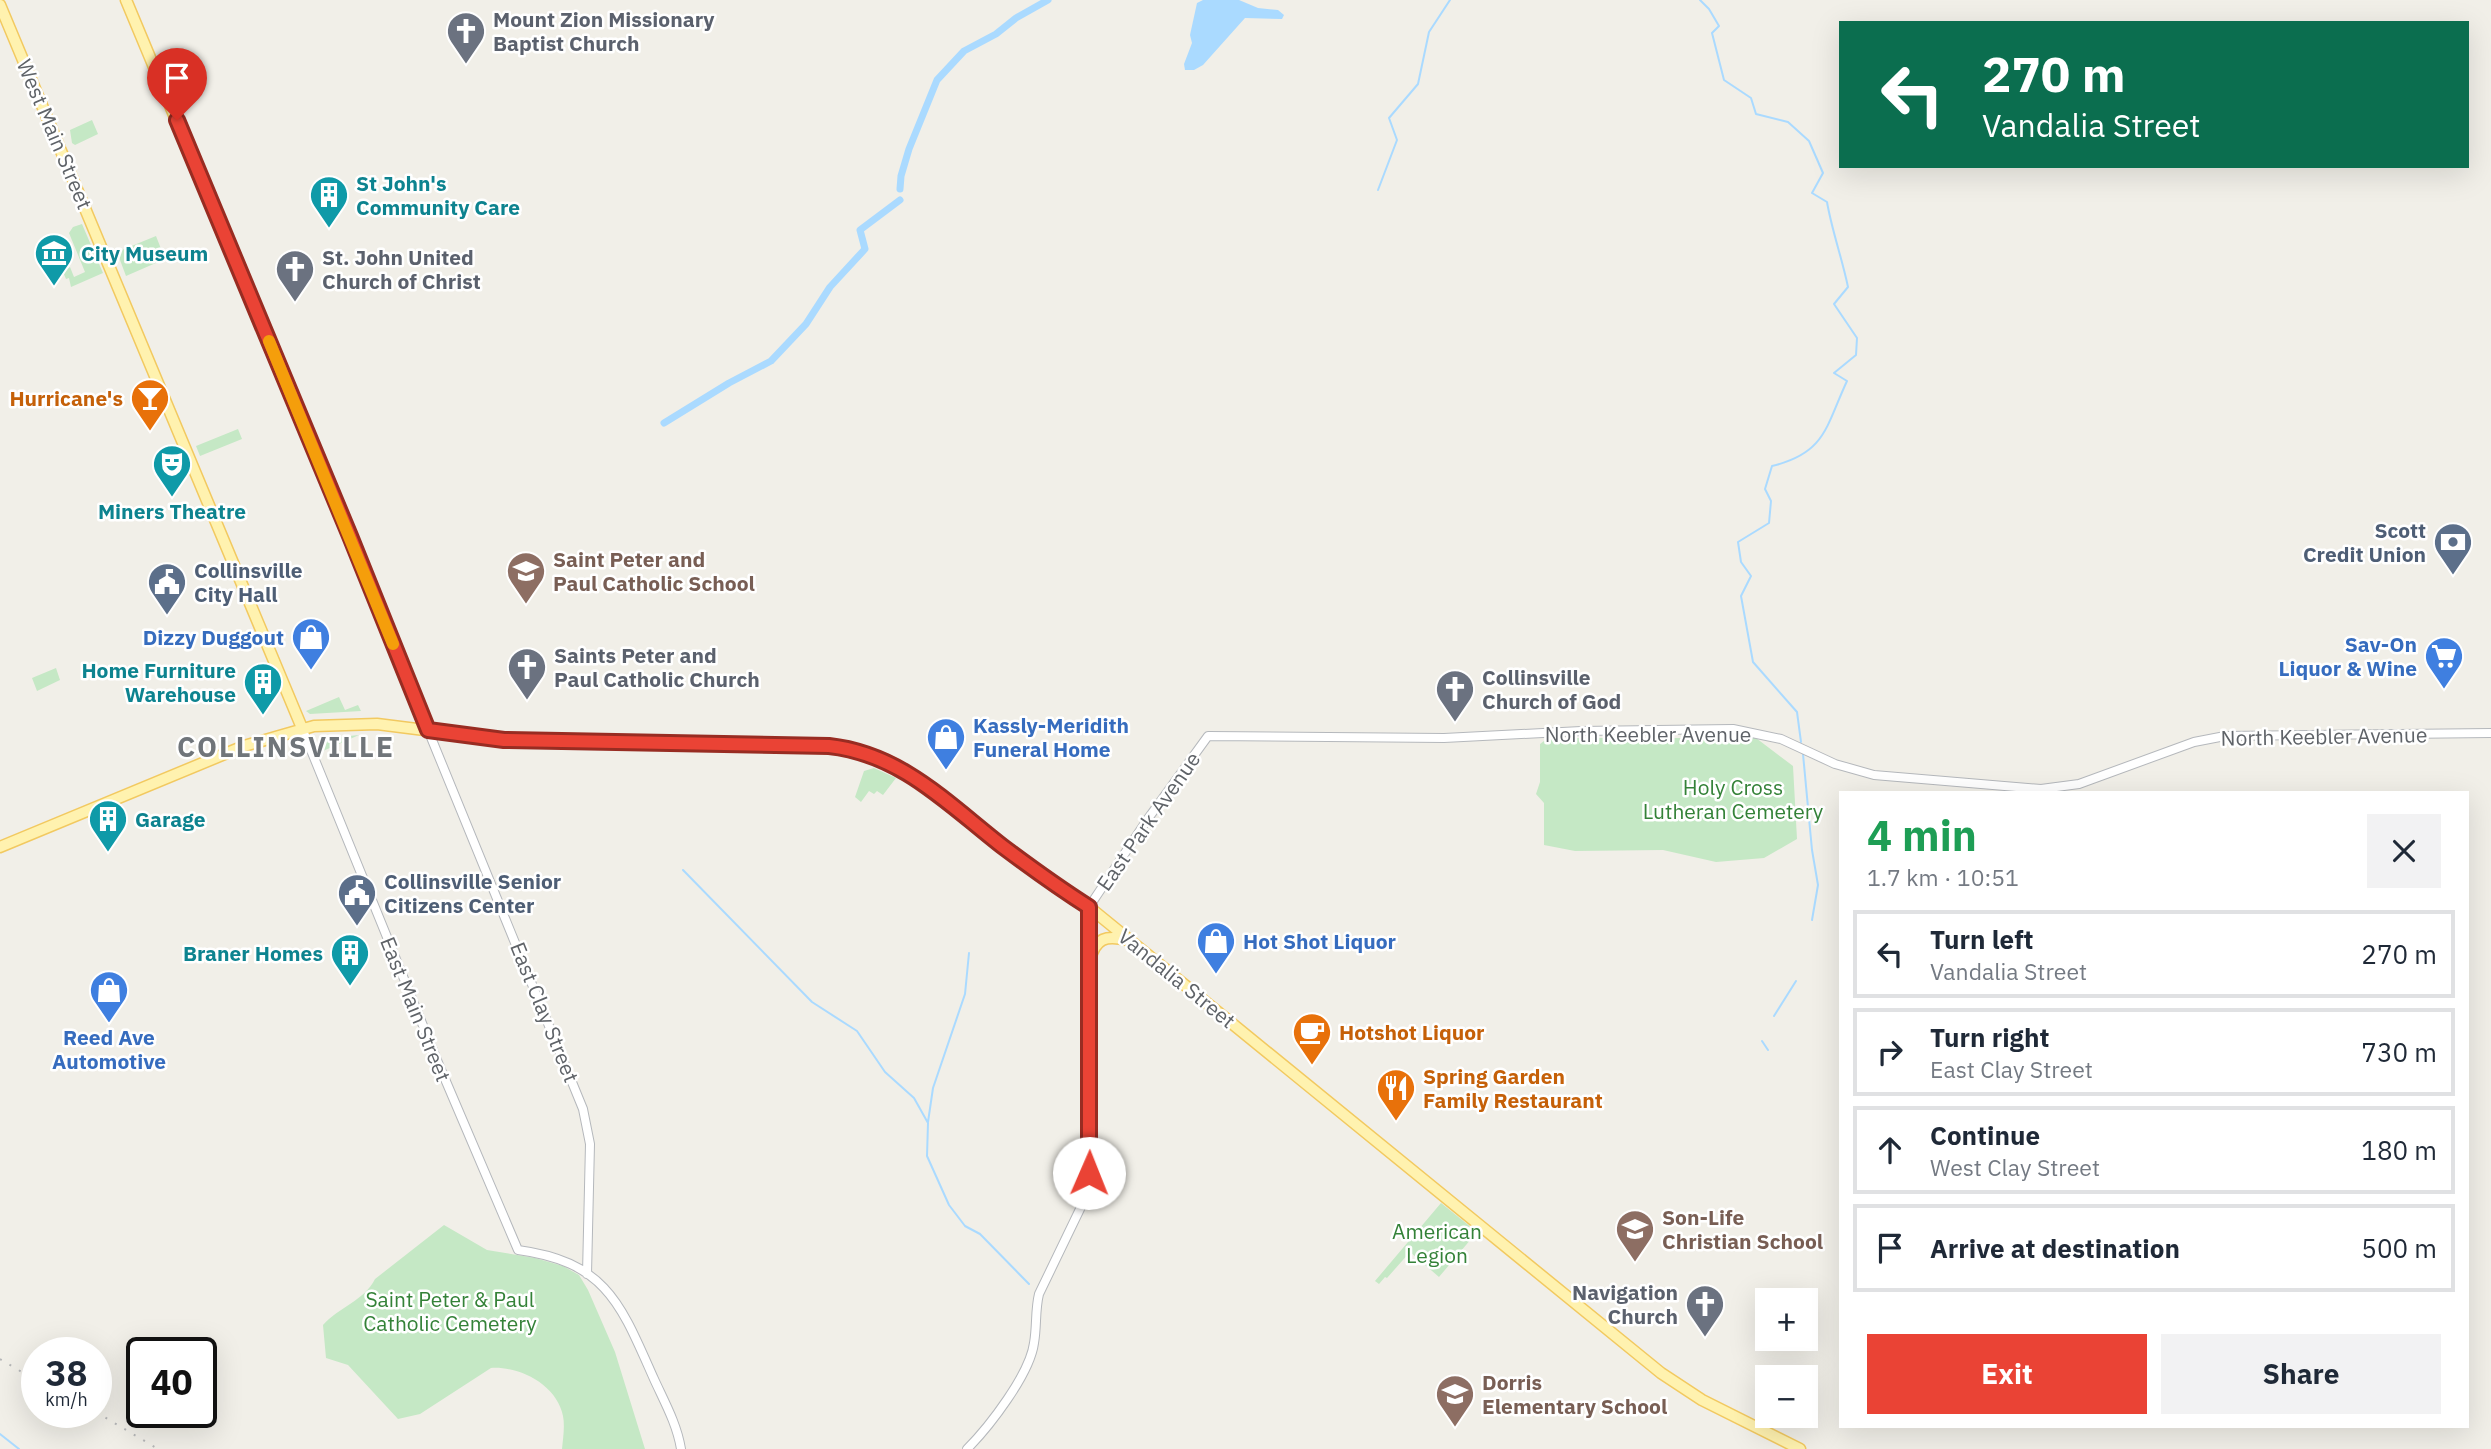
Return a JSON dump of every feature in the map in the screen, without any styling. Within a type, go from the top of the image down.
[{"type":"main road","name":"East Clay Street","points":[[126,0],[428,730]]},
{"type":"main road","name":"West Main Street","points":[[0,5],[254,612]]},
{"type":"main road","name":"East Main Street","points":[[254,612],[302,728]]},
{"type":"main road","name":"Vandalia Street","points":[[0,847],[244,746],[302,728],[355,724],[504,740],[816,745],[855,750],[882,759],[907,772],[1003,846],[1089,907],[1661,1373],[1702,1400],[1800,1449]]},
{"type":"main road","points":[[1090,959],[1093,948],[1099,941],[1108,938],[1130,941]]},
{"type":"street","name":"East Main Street","points":[[302,728],[439,1065],[518,1250],[552,1257],[587,1274]]},
{"type":"street","name":"North Keebler Avenue","points":[[1208,736],[1444,738],[1733,729],[1781,739],[1835,764],[1874,775],[2041,789],[2079,784],[2194,742],[2225,736],[2491,733]]},
{"type":"street","name":"East Clay Street","points":[[428,730],[583,1109],[590,1144],[587,1274]]},
{"type":"street","name":"East Park Avenue","points":[[1089,907],[1208,736]]},
{"type":"street","points":[[967,1449],[1018,1383],[1031,1359],[1035,1307],[1039,1294],[1086,1194],[1089,1173],[1089,907]]},
{"type":"street","points":[[587,1274],[608,1291],[624,1313],[676,1428],[681,1449]]},
{"type":"green space","points":[[92,120],[98,134],[75,145],[72,143],[70,130]]},
{"type":"green space","points":[[82,224],[103,273],[71,287],[69,278],[66,279],[63,272],[70,267],[74,277],[85,272],[69,233],[73,227]]},
{"type":"green space","points":[[156,236],[165,259],[126,276],[117,252]]},
{"type":"green space","points":[[238,429],[242,439],[200,456],[196,446]]},
{"type":"green space","points":[[56,668],[60,680],[37,691],[32,678]]},
{"type":"green space","points":[[339,697],[345,710],[358,705],[361,711],[310,714],[306,711]]},
{"type":"green space","points":[[359,735],[323,751],[321,744],[330,738]]},
{"type":"green space","name":"Holy Cross Lutheran Cemetery","points":[[1548,738],[1756,738],[1793,766],[1797,839],[1764,858],[1716,862],[1663,850],[1575,851],[1544,845],[1544,803],[1536,794],[1540,782],[1540,744]]},
{"type":"green space","points":[[874,768],[896,778],[883,795],[877,791],[874,794],[869,791],[861,802],[855,797],[864,771]]},
{"type":"green space","name":"American Legion","points":[[1441,1203],[1477,1232],[1439,1277],[1410,1252],[1387,1278],[1379,1284],[1375,1281]]},
{"type":"green space","name":"Saint Peter & Paul Catholic Cemetery","points":[[444,1225],[487,1250],[535,1258],[563,1266],[579,1275],[615,1352],[645,1449],[562,1449],[563,1416],[553,1395],[536,1380],[514,1370],[491,1368],[420,1414],[398,1419],[348,1365],[326,1358],[323,1325],[365,1293],[375,1279]]},
{"type":"water","points":[[1203,0],[1239,0],[1258,8],[1278,10],[1284,15],[1282,19],[1245,18],[1203,65],[1194,70],[1185,70],[1184,64],[1192,43],[1190,35],[1197,3]]},
{"type":"waterway","points":[[900,189],[909,149],[937,80],[964,51],[1048,0]]},
{"type":"waterway","points":[[1378,190],[1397,140],[1389,118],[1418,84],[1429,32],[1450,0]]},
{"type":"waterway","points":[[1700,0],[1719,26],[1712,33],[1724,80],[1751,98],[1756,114],[1788,122],[1809,141],[1823,173],[1812,193],[1827,202],[1848,287],[1834,304],[1857,338],[1856,355],[1834,373],[1847,381],[1822,435],[1804,454],[1772,466],[1765,489],[1771,501],[1769,523],[1738,542],[1741,562],[1751,576],[1741,596],[1753,662],[1797,712],[1801,742]]},
{"type":"waterway","points":[[664,423],[771,361],[806,324],[830,287],[865,249],[860,230],[900,200]]},
{"type":"waterway","points":[[1803,754],[1818,885],[1812,920]]},
{"type":"waterway","points":[[683,870],[812,1002],[857,1031],[885,1072],[914,1098],[928,1123],[927,1156],[949,1205],[965,1226],[980,1234],[1029,1284]]},
{"type":"waterway","points":[[928,1122],[933,1088],[965,994],[969,953]]},
{"type":"waterway","points":[[1774,1016],[1796,981]]},
{"type":"waterway","points":[[1762,1041],[1768,1050]]},
{"type":"waterway","points":[[0,1434],[19,1449]]},
{"type":"railway","points":[[0,1359],[21,1371]]},
{"type":"railway","points":[[112,1422],[158,1449]]},
{"type":"slow traffic","points":[[269,341],[393,644]]},
{"type":"place","name":"Mount Zion Missionary Baptist Church","points":[[466,65]]},
{"type":"place","name":"St John's Community Care","points":[[329,229]]},
{"type":"place","name":"City Museum","points":[[54,287]]},
{"type":"place","name":"St. John United Church of Christ","points":[[295,303]]},
{"type":"place","name":"Hurricane's","points":[[150,432]]},
{"type":"place","name":"Miners Theatre","points":[[172,498]]},
{"type":"place","name":"Scott Credit Union","points":[[2453,576]]},
{"type":"place","name":"Saint Peter and Paul Catholic School","points":[[526,605]]},
{"type":"place","name":"Collinsville City Hall","points":[[167,616]]},
{"type":"place","name":"Dizzy Duggout","points":[[311,671]]},
{"type":"place","name":"Sav-On Liquor & Wine","points":[[2444,690]]},
{"type":"place","name":"Saints Peter and Paul Catholic Church","points":[[527,701]]},
{"type":"place","name":"Home Furniture Warehouse","points":[[263,716]]},
{"type":"place","name":"Collinsville Church of God","points":[[1455,723]]},
{"type":"place","name":"Kassly-Meridith Funeral Home","points":[[946,771]]},
{"type":"place","name":"Garage","points":[[108,853]]},
{"type":"place","name":"Collinsville Senior Citizens Center","points":[[357,927]]},
{"type":"place","name":"Hot Shot Liquor","points":[[1216,975]]},
{"type":"place","name":"Braner Homes","points":[[350,987]]},
{"type":"place","name":"Reed Ave Automotive","points":[[109,1024]]},
{"type":"place","name":"Hotshot Liquor","points":[[1312,1066]]},
{"type":"place","name":"Spring Garden Family Restaurant","points":[[1396,1122]]},
{"type":"place","name":"Son-Life Christian School","points":[[1635,1263]]},
{"type":"place","name":"Navigation Church","points":[[1705,1338]]},
{"type":"place","name":"Dorris Elementary School","points":[[1455,1428]]},
{"type":"district","name":"COLLINSVILLE","points":[[286,746]]},
{"type":"route","points":[[177,120],[428,730],[504,740],[829,746],[874,756],[907,772],[1062,890],[1089,907],[1089,1173]]}]
